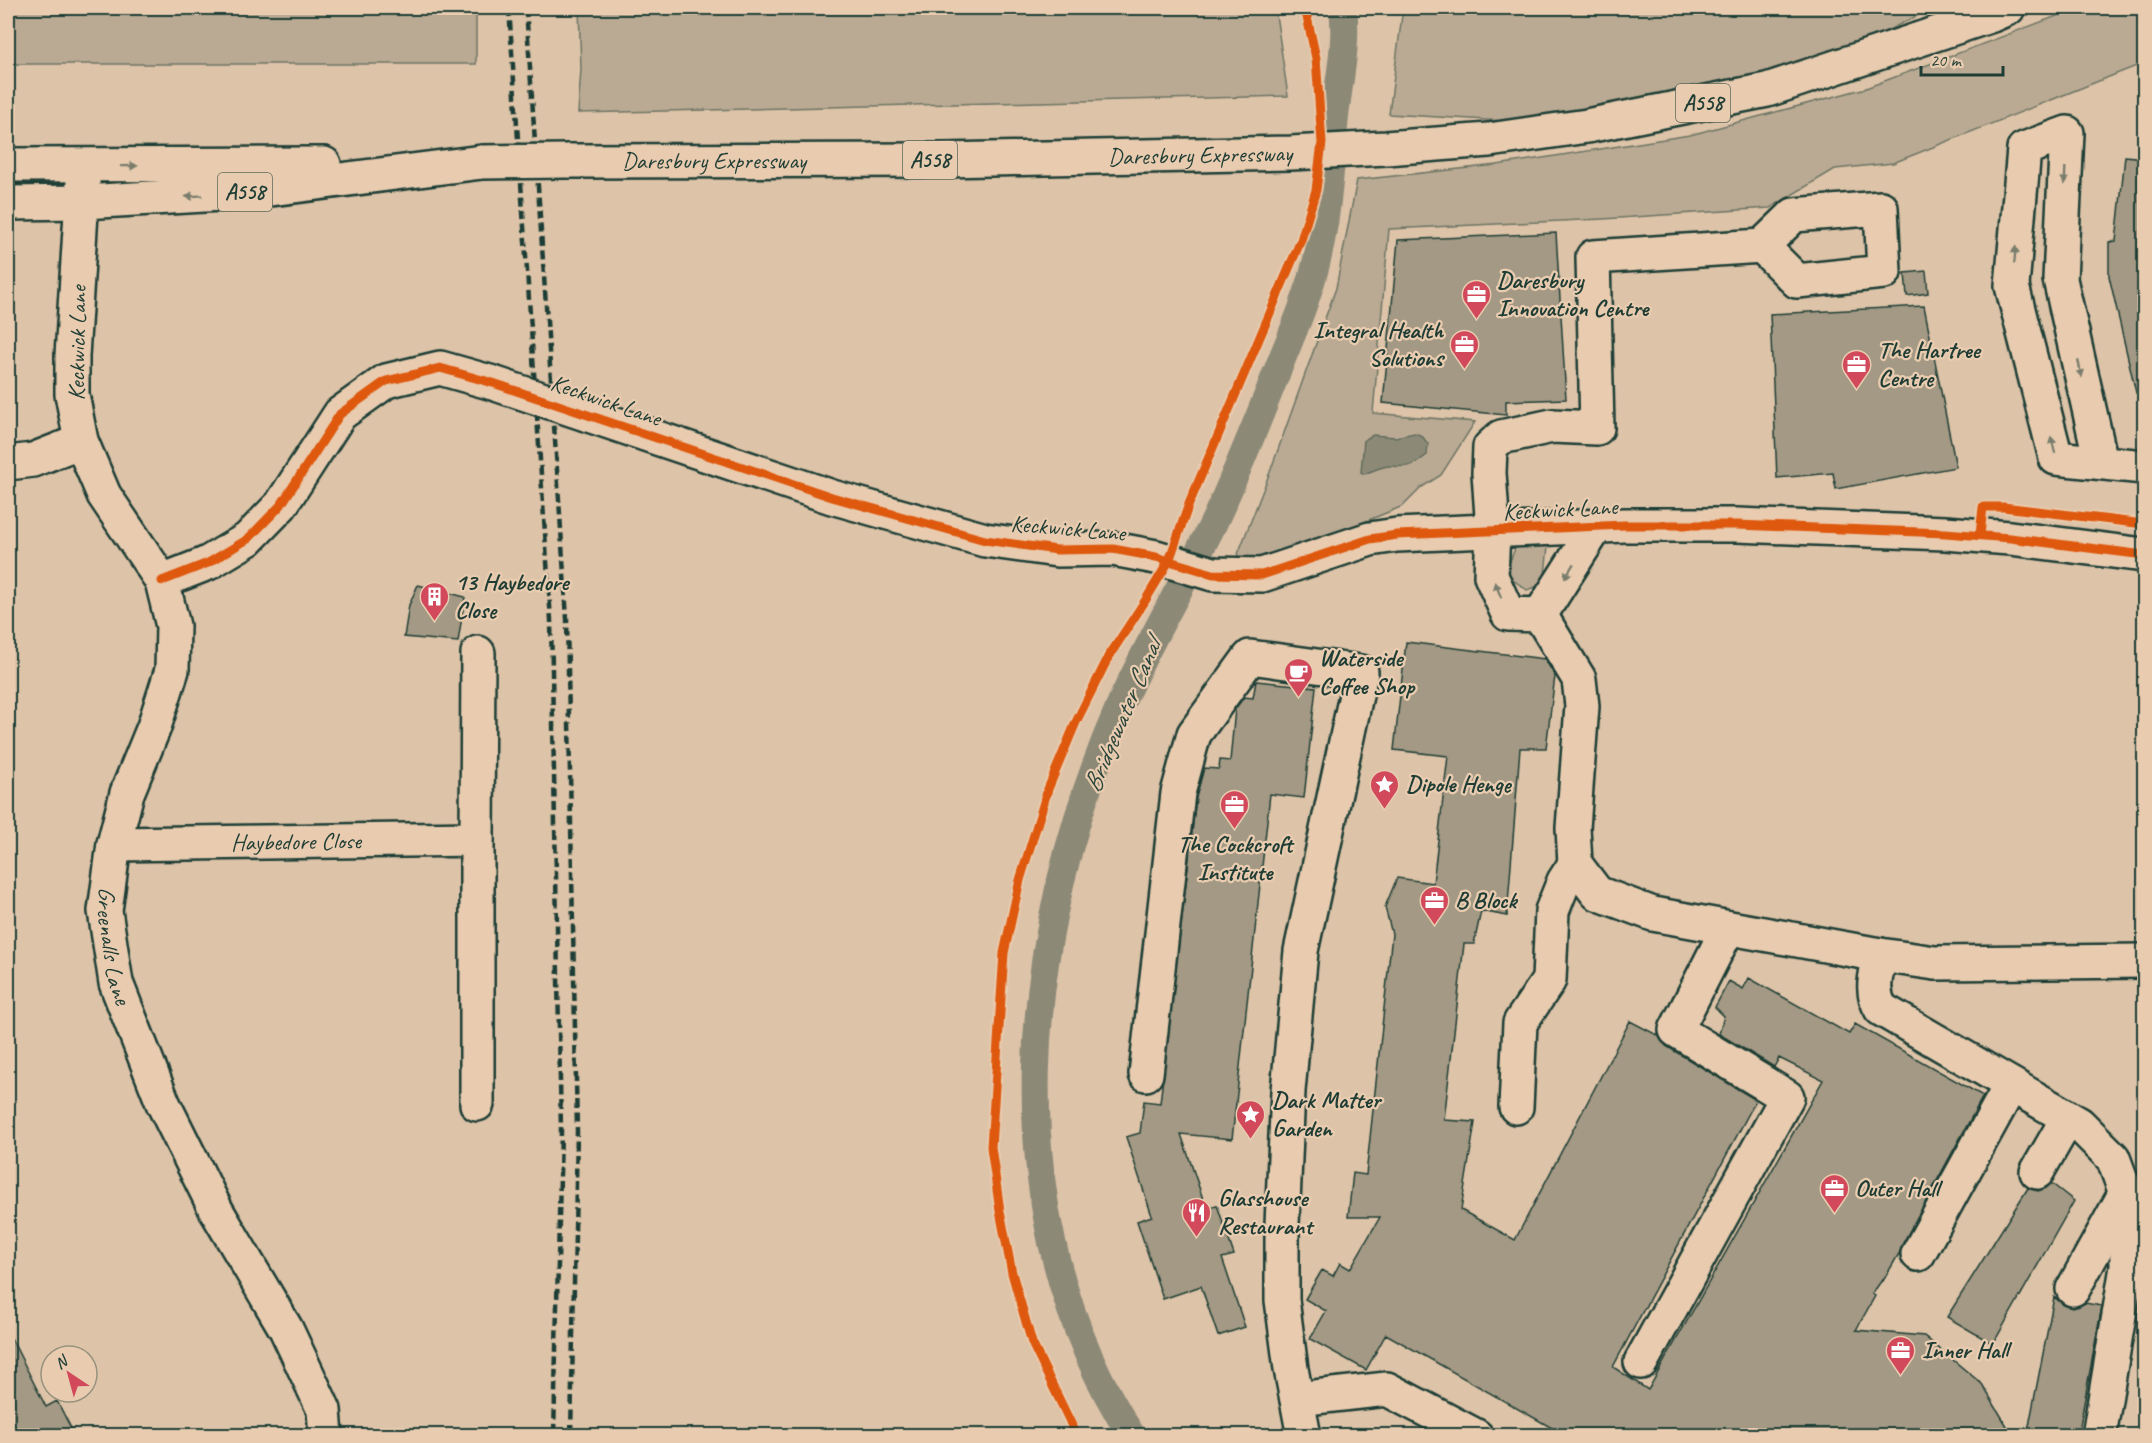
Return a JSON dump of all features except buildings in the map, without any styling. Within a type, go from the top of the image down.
[{"type":"street","name":"Daresbury Expressway","points":[[8,165],[943,160],[1291,153],[1489,140],[1587,126],[1767,90],[2008,8]]},
{"type":"street","points":[[2101,462],[2061,279],[2067,133],[2024,149],[2012,286],[2056,458],[2145,466]]},
{"type":"street","name":"Daresbury Expressway","points":[[8,203],[83,202],[239,193],[482,162]]},
{"type":"street","name":"Keckwick Lane","points":[[81,441],[72,394],[72,356],[84,166]]},
{"type":"street","points":[[1540,615],[1508,614],[1491,576],[1493,531],[1489,473],[1490,447],[1501,437],[1552,426],[1597,428],[1593,257],[1762,246]]},
{"type":"street","name":"Keckwick Lane","points":[[162,581],[208,562],[248,539],[281,505],[340,414],[386,381],[440,368],[493,383],[832,497],[985,540],[1058,550],[1113,549],[1156,557],[1213,574],[1262,575],[1370,539],[1429,533],[1625,525],[1737,525],[1922,531],[2010,538],[2145,555]]},
{"type":"street","points":[[8,463],[33,460],[81,441]]},
{"type":"street","name":"Greenalls Lane","points":[[81,441],[104,495],[162,581],[173,626],[172,670],[154,727],[127,793],[114,844],[105,911],[116,983],[163,1103],[216,1210],[286,1329],[324,1410],[326,1436]]},
{"type":"street","points":[[1540,615],[1596,527]]},
{"type":"street","points":[[1540,615],[1579,679],[1582,706],[1573,828],[1575,864],[1597,893],[1653,914],[1935,963],[2145,962]]},
{"type":"street","points":[[477,1104],[478,653]]},
{"type":"street","points":[[1146,1074],[1178,793],[1194,734],[1250,657],[1361,672],[1301,951],[1288,1091],[1282,1224],[1282,1300],[1304,1436]]},
{"type":"street","name":"Haybedore Close","points":[[114,844],[477,839]]},
{"type":"street","points":[[1516,1107],[1521,1023],[1549,980],[1552,911],[1564,881],[1575,864]]},
{"type":"street","points":[[1641,1362],[1787,1097],[1676,1030],[1728,928]]},
{"type":"street","points":[[1880,955],[1874,997],[1881,1009],[2079,1124],[2113,1158],[2126,1193],[2127,1267],[2099,1436]]},
{"type":"street","points":[[1918,1254],[2012,1085]]},
{"type":"street","points":[[2037,1172],[2068,1118]]},
{"type":"street","points":[[2073,1289],[2126,1193]]},
{"type":"street","points":[[1297,1399],[1387,1389],[1476,1436]]},
{"type":"shaded area","points":[[8,8],[476,8],[476,64],[8,64]]},
{"type":"shaded area","points":[[579,8],[1275,8],[1288,96],[578,113],[581,69]]},
{"type":"shaded area","points":[[1403,8],[1933,8],[1767,90],[1587,126],[1389,114]]},
{"type":"shaded area","points":[[2078,8],[2144,8],[2144,63],[1893,163],[1835,169],[1770,208],[1389,229],[1373,413],[1475,422],[1441,475],[1422,487],[1403,506],[1349,528],[1233,567],[1270,472],[1336,288],[1357,180],[1497,165],[1690,135],[1866,88]]},
{"type":"shaded area","points":[[1415,433],[1422,436],[1428,444],[1427,455],[1422,459],[1403,467],[1389,466],[1364,474],[1361,472],[1364,440],[1373,435],[1395,437]]},
{"type":"shaded area","points":[[1516,546],[1548,546],[1544,584],[1527,590],[1505,574]]},
{"type":"waterway","name":"Bridgewater Canal","points":[[1132,1436],[1087,1351],[1057,1262],[1040,1168],[1036,1073],[1043,978],[1060,883],[1087,791],[1121,703],[1223,503],[1308,291],[1319,251],[1326,210],[1343,53],[1343,8]]},
{"type":"railway","points":[[509,8],[551,620],[561,1131],[554,1436]]},
{"type":"railway","points":[[526,8],[567,619],[577,1131],[571,1436]]},
{"type":"cycle path","points":[[1077,1436],[1032,1343],[1012,1273],[1000,1211],[991,1147],[1004,953],[1020,880],[1048,789],[1076,722],[1109,656],[1169,561],[1189,504],[1301,240],[1316,190],[1322,143],[1316,58],[1305,8]]},
{"type":"cycle path","points":[[162,581],[208,563],[248,539],[281,505],[340,414],[386,381],[440,368],[493,383],[832,497],[985,540],[1057,550],[1113,549],[1156,557],[1213,574],[1262,575],[1370,539],[1397,535],[1625,525],[1737,525],[1945,533],[2010,538],[2144,555]]},
{"type":"cycle path","points":[[1980,535],[1983,507],[2003,507],[2144,524]]},
{"type":"place","name":"Daresbury Innovation Centre","points":[[1476,320]]},
{"type":"place","name":"Integral Health Solutions","points":[[1464,370]]},
{"type":"place","name":"The Hartree Centre","points":[[1857,390]]},
{"type":"place","name":"13 Haybedore Close","points":[[434,622]]},
{"type":"place","name":"Waterside Coffee Shop","points":[[1298,698]]},
{"type":"place","name":"Dipole Henge","points":[[1385,810]]},
{"type":"place","name":"The Cockcroft Institute","points":[[1235,830]]},
{"type":"place","name":"B Block","points":[[1434,926]]},
{"type":"place","name":"Dark Matter Garden","points":[[1251,1140]]},
{"type":"place","name":"Outer Hall","points":[[1834,1214]]},
{"type":"place","name":"Glasshouse Restaurant","points":[[1197,1238]]},
{"type":"place","name":"Inner Hall","points":[[1901,1376]]}]
